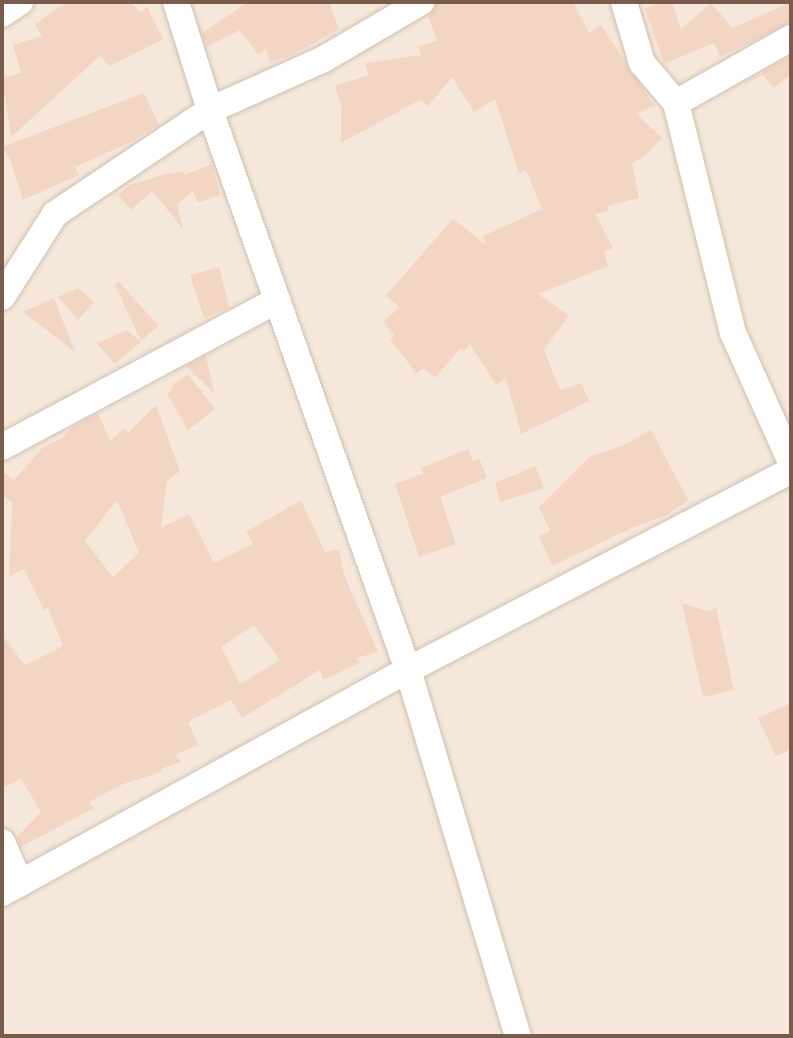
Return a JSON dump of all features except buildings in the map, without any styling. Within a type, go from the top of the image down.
[{"type":"street","points":[[2,14],[20,2]]},
{"type":"street","points":[[176,2],[210,110],[408,670],[518,1036]]},
{"type":"street","points":[[2,297],[55,214],[210,110],[324,59],[421,2]]},
{"type":"street","points":[[624,2],[642,63],[676,103],[733,333],[791,463]]},
{"type":"street","points":[[676,103],[791,37]]},
{"type":"street","points":[[2,447],[277,300]]},
{"type":"street","points":[[2,842],[11,888],[408,670],[791,471]]},
{"type":"shaded area","points":[[2,2],[791,2],[791,1036],[2,1036]]}]
